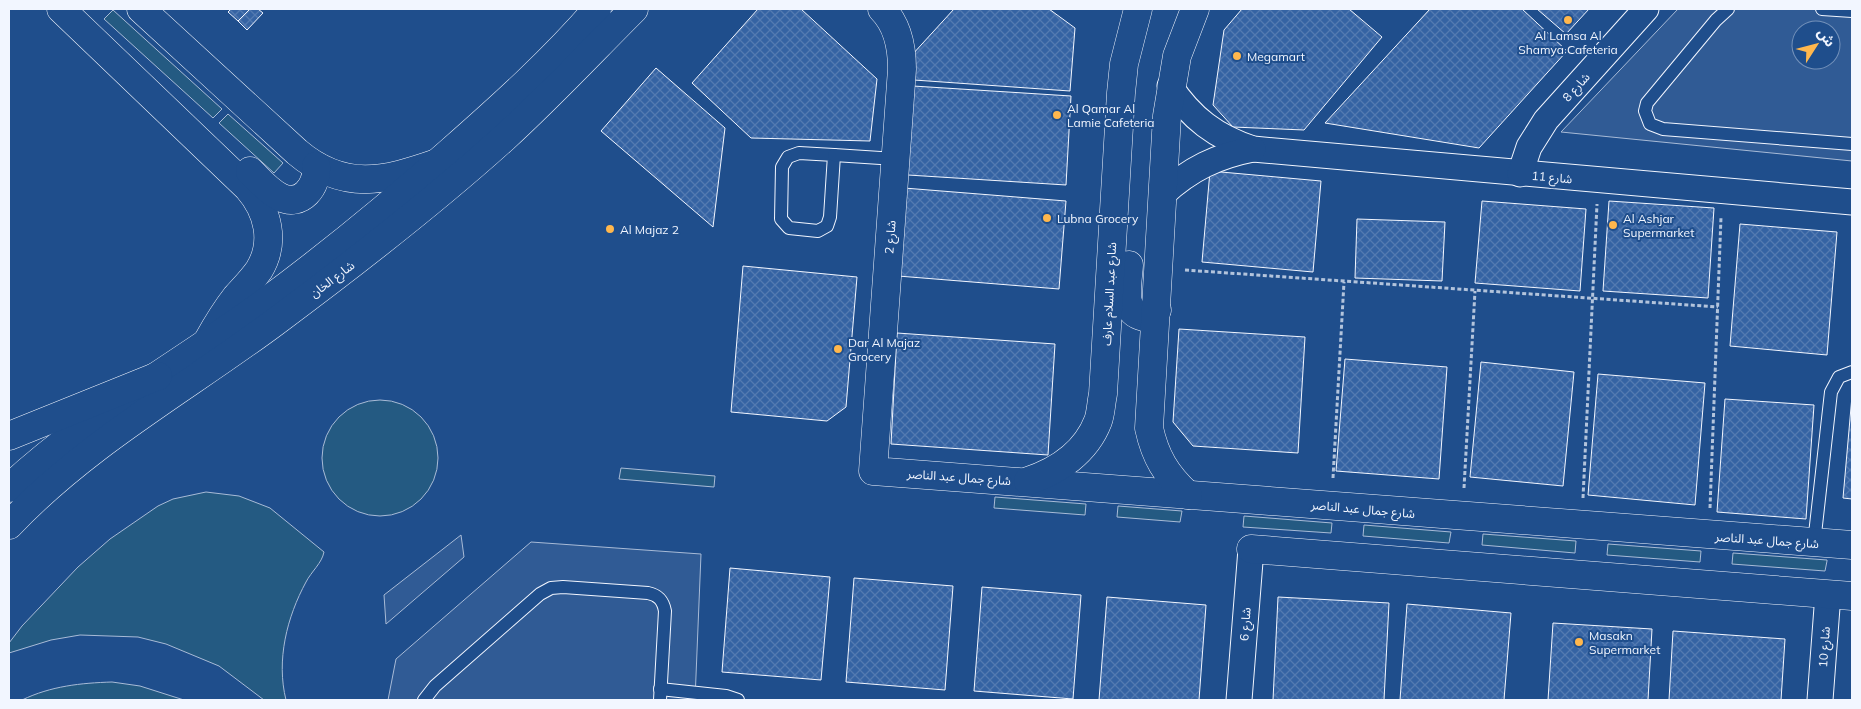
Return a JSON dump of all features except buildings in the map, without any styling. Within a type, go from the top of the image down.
[{"type":"main road","points":[[61,9],[248,188],[263,209],[267,222],[268,241],[264,260],[254,276],[226,310],[207,342]]},
{"type":"main road","points":[[141,9],[297,152],[316,166],[342,177],[370,180],[398,176],[438,163]]},
{"type":"main road","name":"شارع الخان","points":[[9,524],[60,476],[101,442],[272,324],[435,197],[504,138],[634,9]]},
{"type":"main road","name":"شارع 2","points":[[873,471],[902,54],[893,25],[882,9]]},
{"type":"main road","name":"شارع عبد السلام عارف","points":[[1024,482],[1043,476],[1061,466],[1076,454],[1098,420],[1103,394],[1124,64],[1138,9]]},
{"type":"main road","points":[[1188,495],[1173,481],[1161,464],[1153,446],[1149,428],[1170,86],[1177,56],[1195,9]]},
{"type":"main road","name":"شارع الخان","points":[[9,488],[43,456],[310,268],[438,163],[493,113],[594,10]]},
{"type":"main road","points":[[148,94],[175,106],[200,123],[274,194],[282,198],[301,198],[309,192],[314,184],[316,166]]},
{"type":"main road","points":[[1116,167],[1127,183],[1131,202],[1128,305],[1131,312],[1144,317],[1157,310]]},
{"type":"main road","points":[[14,430],[158,376]]},
{"type":"main road","name":"شارع جمال عبد الناصر","points":[[873,471],[1852,546]]},
{"type":"main road","points":[[1251,549],[1840,595]]},
{"type":"street","name":"شارع 8","points":[[1520,174],[1529,146],[1546,120],[1646,9]]},
{"type":"street","name":"شارع 11","points":[[1170,86],[1192,114],[1205,126],[1236,144],[1253,149],[1852,202]]},
{"type":"street","name":"شارع 11","points":[[1163,194],[1195,168],[1213,159],[1253,149]]},
{"type":"street","name":"شارع 6","points":[[1239,700],[1251,549]]},
{"type":"street","name":"شارع 10","points":[[1820,700],[1840,595]]},
{"type":"lane","points":[[1728,9],[1716,20],[1647,104],[1645,111],[1650,124],[1663,129],[1852,144]]},
{"type":"lane","points":[[1822,9],[1852,11]]},
{"type":"lane","points":[[834,155],[830,217],[827,226],[818,231],[789,228],[781,218],[780,212],[784,161],[793,154],[799,153],[834,155],[896,159]]},
{"type":"lane","points":[[1814,543],[1831,392],[1839,377],[1852,372]]},
{"type":"lane","points":[[424,700],[435,686],[535,598],[545,590],[557,587],[648,592],[658,596],[664,611],[660,695],[726,696],[738,700]]},
{"type":"path","points":[[1581,526],[1598,181]]},
{"type":"path","points":[[1709,536],[1722,191]]},
{"type":"path","points":[[1159,268],[1718,307]]},
{"type":"path","points":[[1332,506],[1344,282]]},
{"type":"path","points":[[1463,517],[1475,291]]},
{"type":"shaded area","points":[[1678,9],[1852,9],[1852,161],[1561,132]]},
{"type":"shaded area","points":[[113,10],[222,109],[213,118],[104,19]]},
{"type":"shaded area","points":[[228,114],[283,163],[274,173],[219,123]]},
{"type":"shaded area","points":[[380,400],[402,404],[421,417],[434,436],[438,458],[434,480],[421,499],[402,512],[380,516],[358,512],[339,499],[326,480],[322,458],[326,436],[339,417],[358,404]]},
{"type":"shaded area","points":[[621,468],[715,476],[714,487],[619,479]]},
{"type":"shaded area","points":[[206,492],[239,496],[270,508],[324,552],[299,595],[285,639],[282,670],[286,700],[264,700],[219,666],[166,644],[138,637],[80,635],[51,640],[9,653],[9,643],[22,626],[78,567],[110,539],[158,506],[173,499]]},
{"type":"shaded area","points":[[995,497],[1086,504],[1085,515],[994,508]]},
{"type":"shaded area","points":[[1118,506],[1182,511],[1180,522],[1117,517]]},
{"type":"shaded area","points":[[1244,516],[1332,523],[1331,533],[1243,527]]},
{"type":"shaded area","points":[[1364,525],[1451,532],[1449,543],[1363,536]]},
{"type":"shaded area","points":[[1483,534],[1576,541],[1575,553],[1482,545]]},
{"type":"shaded area","points":[[461,535],[464,557],[386,624],[384,595]]},
{"type":"shaded area","points":[[531,542],[701,554],[695,700],[388,700],[396,659]]},
{"type":"shaded area","points":[[1608,544],[1701,551],[1700,562],[1607,555]]},
{"type":"shaded area","points":[[1733,553],[1827,561],[1825,571],[1732,564]]},
{"type":"shaded area","points":[[112,682],[140,686],[184,700],[22,700],[44,691],[66,686]]},
{"type":"place","name":"Al Lamsa Al Shamya Cafeteria","points":[[1568,20]]},
{"type":"place","name":"Megamart","points":[[1237,56]]},
{"type":"place","name":"Al Qamar Al Lamie Cafeteria","points":[[1057,115]]},
{"type":"place","name":"Lubna Grocery","points":[[1047,218]]},
{"type":"place","name":"Al Ashjar Supermarket","points":[[1613,225]]},
{"type":"place","name":"Al Majaz 2","points":[[610,229]]},
{"type":"place","name":"Dar Al Majaz Grocery","points":[[838,349]]},
{"type":"place","name":"Masakn Supermarket","points":[[1579,642]]}]
